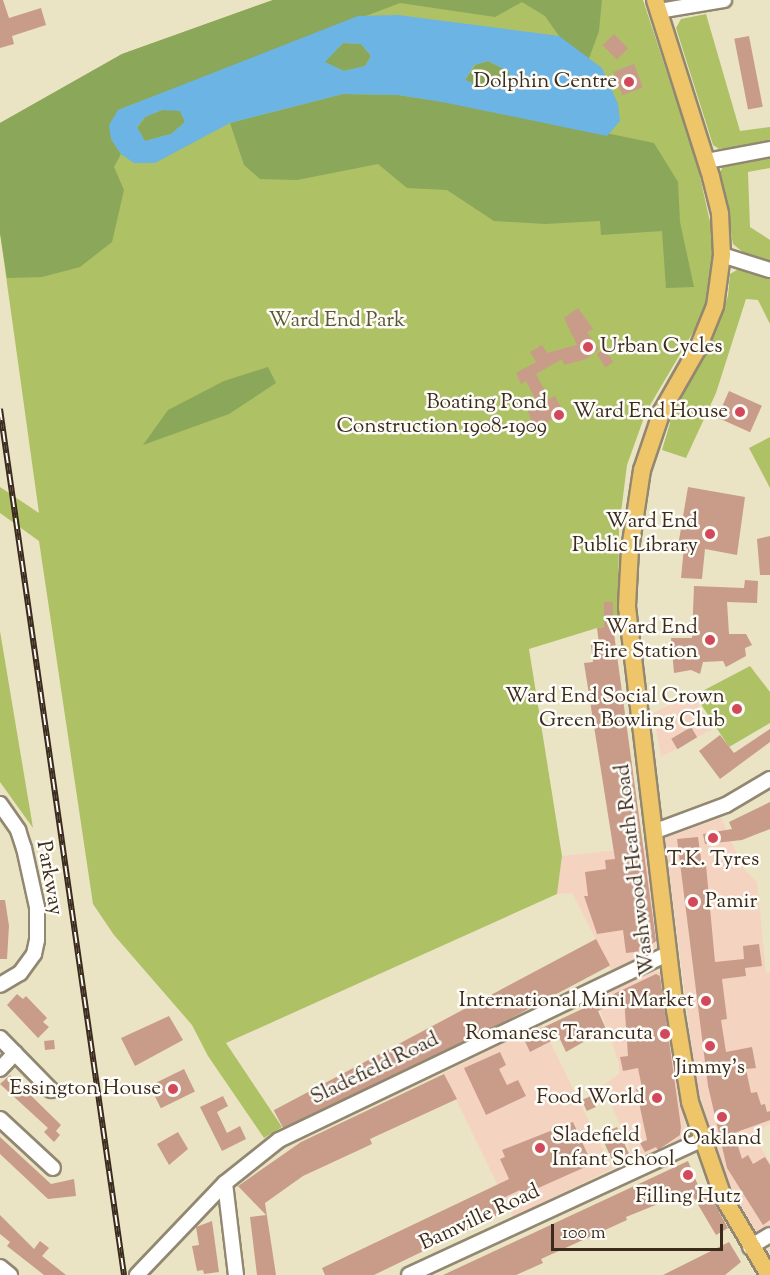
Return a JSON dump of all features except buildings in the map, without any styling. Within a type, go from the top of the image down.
[{"type":"main road","name":"Washwood Heath Road","points":[[657,5],[707,161],[720,214],[722,255],[715,306],[699,348],[662,411],[636,491],[627,607],[658,830],[668,954],[690,1102],[701,1140],[723,1197],[764,1274]]},
{"type":"street","points":[[657,5],[724,0]]},
{"type":"street","points":[[707,161],[770,148]]},
{"type":"street","points":[[722,255],[770,270]]},
{"type":"street","points":[[658,830],[726,805],[770,779]]},
{"type":"street","name":"Parkway","points":[[0,804],[18,830],[37,907],[34,954],[20,974],[0,985]]},
{"type":"street","name":"Sladefield Road","points":[[140,1272],[225,1183],[279,1140],[668,954]]},
{"type":"street","points":[[0,1038],[51,1089]]},
{"type":"street","points":[[0,1068],[15,1053]]},
{"type":"street","points":[[0,1119],[53,1168]]},
{"type":"street","name":"Bamville Road","points":[[409,1275],[701,1140]]},
{"type":"street","points":[[225,1183],[236,1275]]},
{"type":"street","points":[[750,1247],[770,1235]]},
{"type":"street","points":[[0,1267],[10,1275]]},
{"type":"shaded area","points":[[691,694],[714,728],[661,757],[653,713]]},
{"type":"shaded area","points":[[721,818],[744,869],[757,882],[766,973],[770,972],[770,1123],[754,1136],[770,1163],[770,1226],[757,1235],[722,1169],[696,1081],[665,838]]},
{"type":"shaded area","points":[[645,847],[660,945],[612,971],[572,893],[557,894],[562,856]]},
{"type":"shaded area","points":[[651,971],[662,972],[686,1130],[682,1138],[634,1159],[603,1085],[619,1074],[619,1063],[596,999]]},
{"type":"shaded area","name":"Sladefield Infant School","points":[[542,1025],[612,1169],[513,1217],[443,1073]]},
{"type":"green space","name":"Ward End Park","points":[[273,0],[643,0],[697,163],[716,249],[709,305],[646,412],[627,465],[619,528],[618,626],[597,628],[529,649],[562,856],[557,894],[226,1043],[282,1127],[264,1138],[208,1056],[192,1025],[114,935],[93,904],[39,541],[0,513],[0,487],[39,513],[0,233],[0,123],[122,54]]},
{"type":"green space","points":[[273,0],[602,0],[599,31],[588,61],[559,36],[545,16],[522,2],[495,17],[400,3],[118,110],[111,139],[121,154],[114,167],[124,190],[112,242],[80,267],[42,277],[7,278],[0,233],[0,123],[122,54]]},
{"type":"green space","points":[[706,14],[740,131],[770,127],[770,142],[719,149],[713,145],[676,28],[681,19]]},
{"type":"green space","points":[[343,43],[361,44],[371,56],[365,66],[344,71],[324,62]]},
{"type":"green space","points":[[488,61],[510,72],[504,85],[484,88],[465,80],[475,65]]},
{"type":"green space","points":[[343,94],[398,95],[490,109],[654,143],[678,182],[680,222],[694,287],[666,288],[662,231],[601,235],[600,221],[545,224],[494,221],[447,190],[407,188],[378,164],[297,180],[260,179],[244,165],[230,123]]},
{"type":"green space","points":[[162,110],[180,110],[185,122],[171,134],[145,141],[137,128],[145,117]]},
{"type":"green space","points":[[770,156],[770,168],[748,172],[750,227],[770,240],[770,261],[744,253],[733,244],[720,172],[724,165]]},
{"type":"green space","points":[[742,267],[770,277],[770,324],[758,300],[746,299],[716,393],[686,458],[662,450],[670,423],[666,417],[711,339],[728,296],[730,274]]},
{"type":"green space","points":[[268,367],[276,383],[229,414],[143,445],[168,410],[224,381]]},
{"type":"green space","points":[[770,437],[770,488],[749,448]]},
{"type":"green space","points":[[0,631],[33,828],[0,782]]},
{"type":"green space","name":"Ward End Social Crown Green Bowling Club","points":[[750,666],[770,692],[770,723],[729,747],[695,695]]},
{"type":"water","points":[[398,15],[559,36],[602,68],[618,104],[620,121],[607,136],[398,95],[343,94],[230,123],[155,163],[134,163],[121,154],[111,139],[109,125],[118,110],[358,16]],"holes":[[[343,43],[361,44],[371,56],[365,66],[344,71],[325,62]],[[488,61],[510,72],[504,85],[484,88],[465,80],[474,65]],[[162,110],[180,111],[185,122],[171,134],[145,141],[137,127],[145,117]]]},
{"type":"railway","points":[[0,409],[124,1275]]},
{"type":"place","name":"Dolphin Centre","points":[[629,82]]},
{"type":"place","name":"Urban Cycles","points":[[588,347]]},
{"type":"place","name":"Ward End House","points":[[740,412]]},
{"type":"place","name":"Boating Pond Construction 1908-1909","points":[[559,415]]},
{"type":"place","name":"Ward End Public Library","points":[[710,534]]},
{"type":"place","name":"Ward End Fire Station","points":[[710,640]]},
{"type":"place","name":"Ward End Social Crown Green Bowling Club","points":[[737,709]]},
{"type":"place","name":"T.K. Tyres","points":[[713,838]]},
{"type":"place","name":"Pamir","points":[[693,902]]},
{"type":"place","name":"International Mini Market","points":[[706,1001]]},
{"type":"place","name":"Romanesc Tarancuta","points":[[665,1034]]},
{"type":"place","name":"Jimmy's","points":[[710,1046]]},
{"type":"place","name":"Essington House","points":[[173,1089]]},
{"type":"place","name":"Food World","points":[[657,1098]]},
{"type":"place","name":"Oakland","points":[[722,1117]]},
{"type":"place","name":"Sladefield Infant School","points":[[540,1148]]},
{"type":"place","name":"Filling Hutz","points":[[688,1175]]}]
